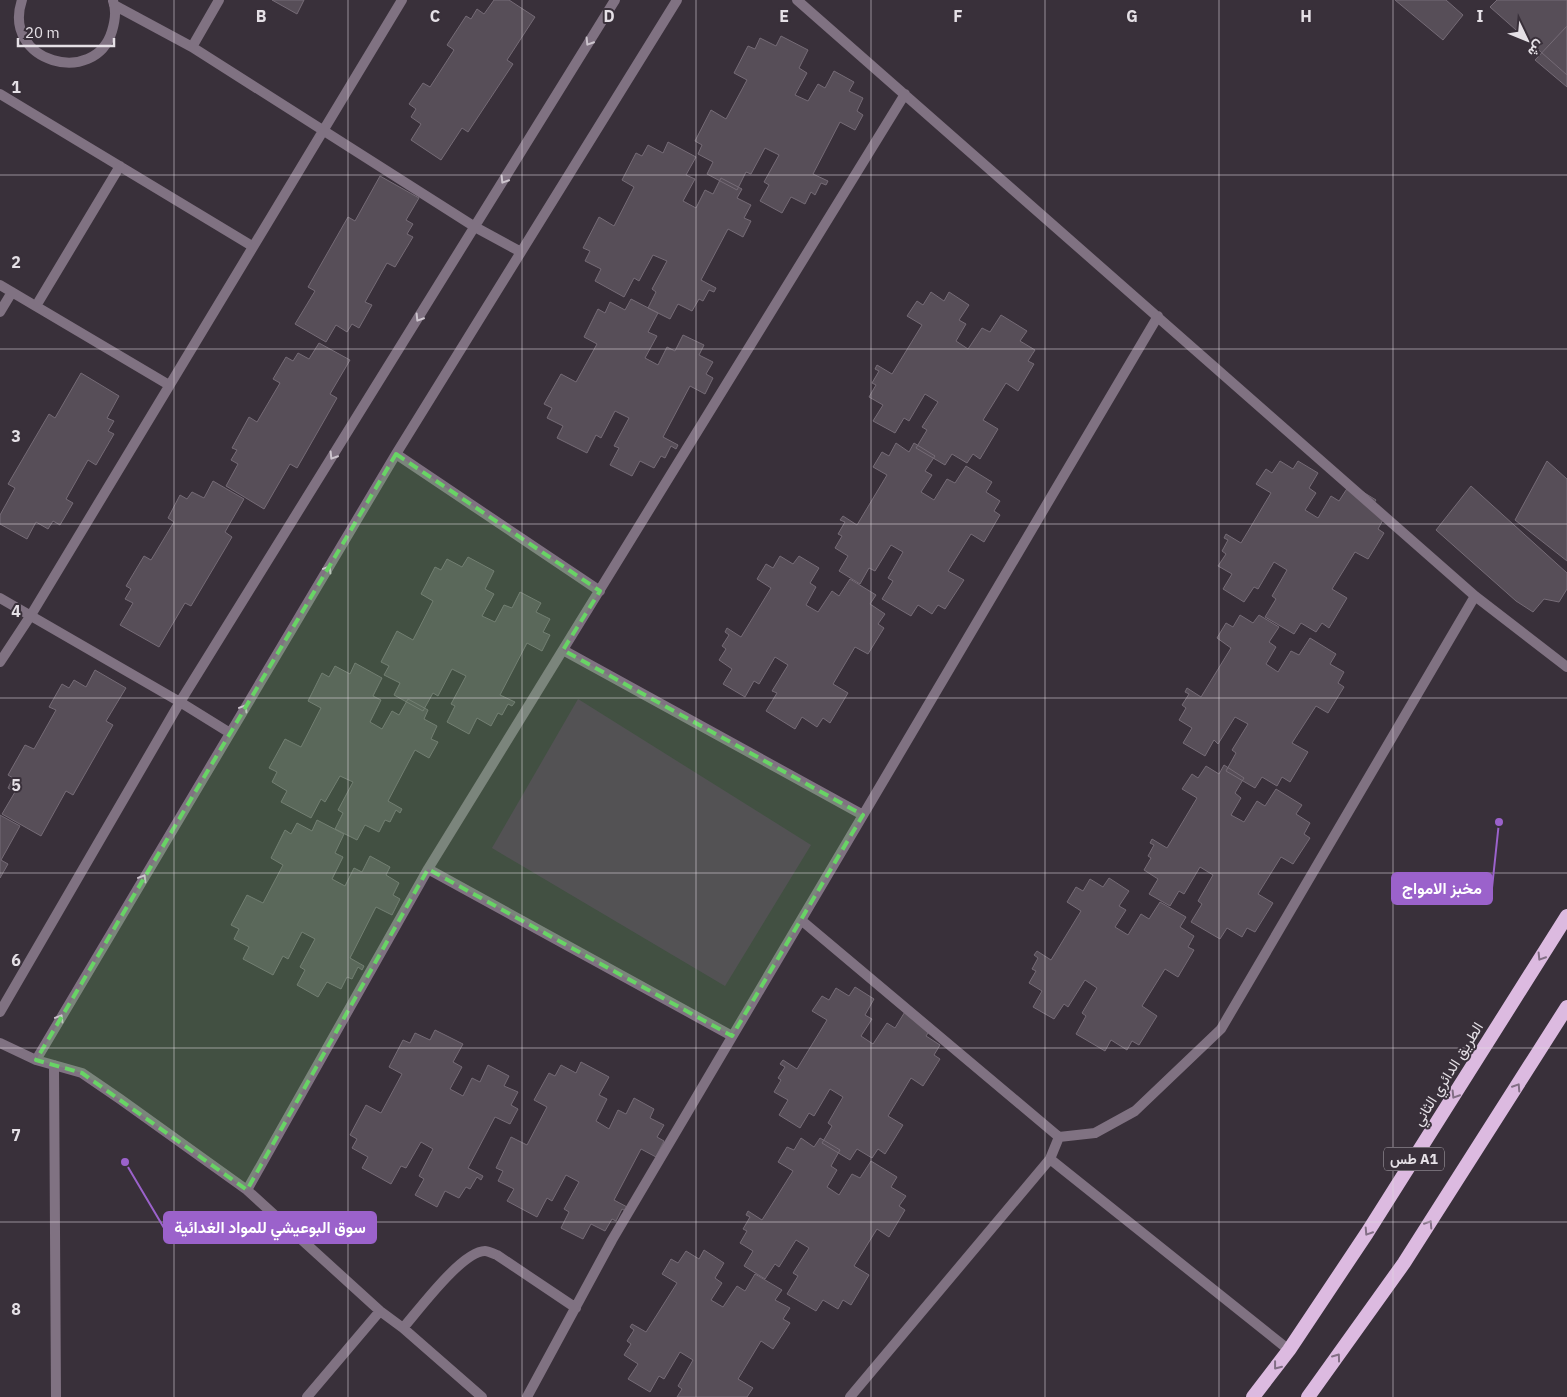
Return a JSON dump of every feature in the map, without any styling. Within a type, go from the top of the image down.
[{"type":"highway","name":"الطريق الدائري الثاني","points":[[1253,1397],[1290,1350],[1372,1225],[1567,916]]},
{"type":"highway","name":"طس A1","points":[[1308,1397],[1404,1263],[1567,1007]]},
{"type":"street","points":[[22,0],[19,9],[20,26],[25,40],[35,51],[48,60],[62,63],[77,62],[92,57],[103,47],[111,35],[115,20],[113,3]]},
{"type":"street","points":[[192,47],[219,0]]},
{"type":"street","points":[[0,662],[31,615],[402,0]]},
{"type":"street","points":[[0,1012],[180,702],[615,0]]},
{"type":"street","points":[[36,1060],[396,454],[677,0]]},
{"type":"street","points":[[797,0],[1475,596],[1567,667]]},
{"type":"street","points":[[113,3],[192,47],[475,227],[521,252]]},
{"type":"street","points":[[0,94],[252,246]]},
{"type":"street","points":[[247,1190],[428,869],[905,94]]},
{"type":"street","points":[[36,306],[120,166]]},
{"type":"street","points":[[0,284],[169,385]]},
{"type":"street","points":[[0,312],[12,292]]},
{"type":"street","points":[[527,1397],[612,1240],[1158,316]]},
{"type":"street","points":[[396,454],[600,591]]},
{"type":"street","points":[[801,920],[1058,1137],[1095,1133],[1135,1111],[1220,1029],[1475,596]]},
{"type":"street","points":[[0,598],[230,733]]},
{"type":"street","points":[[563,650],[863,815]]},
{"type":"street","points":[[428,869],[732,1036]]},
{"type":"street","points":[[0,1043],[36,1060],[82,1073],[247,1190],[380,1311],[403,1328],[482,1397]]},
{"type":"street","points":[[54,1064],[56,1397]]},
{"type":"street","points":[[850,1397],[1050,1159],[1058,1137]]},
{"type":"street","points":[[1050,1159],[1290,1350]]},
{"type":"street","points":[[403,1328],[448,1276],[472,1255],[486,1251],[497,1255],[576,1308]]},
{"type":"street","points":[[307,1397],[380,1311]]},
{"type":"highlighted area","points":[[396,454],[600,591],[563,650],[863,815],[732,1036],[428,869],[247,1190],[82,1073],[36,1060]]},
{"type":"shaded area","points":[[578,699],[811,845],[725,986],[492,848]]},
{"type":"building","points":[[272,0],[304,0],[297,14]]},
{"type":"building","points":[[494,0],[509,0],[535,17],[507,60],[513,64],[468,132],[462,128],[441,160],[411,140],[421,124],[411,117],[416,109],[409,104],[423,83],[430,87],[454,50],[447,45],[466,16],[471,19],[477,9],[484,14]]},
{"type":"building","points":[[1395,0],[1446,0],[1463,15],[1443,40]]},
{"type":"building","points":[[1497,0],[1567,0],[1567,75],[1490,7]]},
{"type":"building","points":[[1567,26],[1567,87],[1535,60]]},
{"type":"building","points":[[781,36],[808,50],[799,68],[807,73],[795,95],[808,101],[818,84],[825,88],[834,71],[854,82],[849,91],[863,98],[857,111],[863,115],[855,130],[840,122],[813,174],[828,181],[826,185],[821,183],[815,195],[811,192],[805,204],[791,197],[782,213],[760,201],[769,185],[764,182],[779,155],[765,148],[751,174],[746,172],[737,190],[707,174],[713,162],[698,154],[702,145],[695,141],[711,110],[726,119],[747,80],[734,73],[748,46],[755,49],[760,38],[776,46]]},
{"type":"building","points":[[668,142],[696,157],[686,175],[695,179],[683,201],[696,208],[705,190],[713,194],[721,178],[742,189],[737,198],[751,205],[744,218],[751,221],[743,237],[728,229],[701,280],[716,288],[714,292],[709,290],[703,301],[699,299],[692,311],[678,304],[670,319],[648,308],[656,292],[652,289],[667,261],[653,255],[639,281],[634,278],[624,297],[595,281],[601,269],[585,261],[590,251],[583,248],[599,217],[614,226],[634,187],[622,180],[636,153],[642,156],[648,145],[663,153]]},
{"type":"building","points":[[380,176],[419,198],[406,220],[413,224],[407,234],[413,237],[395,267],[387,263],[365,302],[372,305],[359,328],[352,324],[347,332],[336,325],[326,342],[295,324],[315,291],[308,287],[348,217],[355,221]]},
{"type":"building","points":[[931,292],[944,301],[949,292],[969,305],[959,320],[966,324],[956,341],[968,349],[982,328],[990,332],[1001,315],[1027,331],[1020,341],[1035,350],[1028,361],[1034,364],[1018,391],[1006,383],[983,420],[998,429],[980,459],[973,454],[967,463],[952,454],[945,465],[916,448],[927,430],[922,427],[938,402],[925,394],[909,421],[904,418],[895,433],[873,421],[883,405],[869,397],[876,385],[872,383],[879,371],[875,369],[877,365],[892,374],[922,325],[907,316],[917,301],[923,305]]},
{"type":"building","points":[[631,299],[658,313],[648,332],[657,336],[645,358],[658,365],[667,347],[675,351],[683,335],[704,345],[699,355],[713,362],[706,374],[713,378],[705,394],[690,386],[663,437],[678,445],[676,449],[671,446],[665,458],[661,456],[654,468],[640,461],[632,476],[610,465],[619,448],[614,446],[629,418],[615,411],[601,438],[596,435],[587,453],[557,438],[563,426],[547,418],[552,408],[544,404],[561,374],[576,382],[597,344],[584,337],[598,309],[605,313],[610,302],[625,310]]},
{"type":"building","points":[[319,343],[350,360],[330,394],[337,398],[297,468],[290,464],[264,509],[226,486],[238,464],[231,460],[237,450],[232,448],[249,417],[257,422],[280,383],[273,379],[286,357],[293,361],[298,353],[309,359]]},
{"type":"building","points":[[81,373],[119,396],[107,418],[114,421],[108,431],[114,434],[96,465],[88,460],[66,499],[73,503],[60,525],[53,521],[48,529],[36,522],[27,539],[0,524],[0,515],[15,488],[8,484],[49,414],[55,418]]},
{"type":"building","points":[[896,443],[909,452],[914,443],[935,456],[925,471],[932,475],[921,492],[934,500],[947,479],[955,483],[966,466],[992,482],[986,492],[1000,501],[994,511],[1000,515],[984,542],[971,534],[948,571],[964,580],[945,609],[938,605],[932,614],[918,605],[911,616],[882,599],[893,581],[888,578],[903,552],[891,545],[875,571],[869,568],[860,584],[839,571],[848,556],[835,548],[842,536],[838,534],[845,522],[840,520],[843,516],[857,525],[887,475],[873,467],[882,452],[889,456]]},
{"type":"building","points":[[1280,461],[1293,469],[1298,461],[1318,473],[1309,488],[1316,493],[1305,510],[1318,518],[1331,496],[1339,501],[1350,484],[1376,500],[1370,509],[1384,518],[1378,529],[1384,533],[1368,559],[1355,552],[1332,589],[1347,598],[1329,628],[1322,623],[1316,632],[1301,623],[1294,634],[1265,617],[1276,599],[1272,596],[1287,570],[1274,562],[1258,589],[1254,587],[1244,602],[1223,589],[1232,574],[1218,566],[1226,554],[1222,551],[1228,540],[1224,538],[1226,534],[1241,543],[1271,493],[1256,484],[1266,469],[1272,473]]},
{"type":"building","points":[[1547,461],[1567,479],[1567,561],[1515,520]]},
{"type":"building","points":[[213,481],[244,499],[225,532],[232,537],[191,606],[185,603],[159,647],[120,625],[133,603],[125,599],[131,589],[126,586],[144,556],[151,560],[174,522],[168,518],[180,495],[187,499],[192,492],[204,498]]},
{"type":"building","points":[[1471,486],[1567,573],[1567,589],[1559,602],[1544,599],[1533,612],[1516,601],[1436,530]]},
{"type":"building","points":[[780,556],[793,564],[799,556],[819,568],[810,583],[816,587],[806,605],[818,612],[832,591],[839,596],[850,579],[876,595],[870,604],[885,614],[878,624],[884,628],[868,654],[855,647],[833,684],[848,693],[830,723],[823,718],[817,727],[802,717],[795,729],[766,711],[777,693],[772,691],[788,665],[775,657],[759,684],[754,681],[745,697],[723,684],[732,669],[719,660],[726,649],[722,646],[729,635],[725,632],[727,628],[741,637],[771,588],[757,579],[766,564],[773,568]]},
{"type":"building","points":[[468,557],[494,571],[485,589],[494,594],[482,616],[495,622],[504,605],[512,608],[520,592],[541,603],[536,612],[550,619],[543,632],[550,635],[542,651],[527,643],[500,695],[515,702],[512,706],[508,704],[502,715],[498,713],[491,726],[477,718],[469,734],[447,722],[455,706],[451,704],[466,676],[452,669],[438,696],[433,693],[423,711],[394,695],[400,683],[384,675],[389,666],[381,662],[397,631],[413,640],[433,601],[421,594],[435,567],[441,570],[447,559],[462,567]]},
{"type":"building","points":[[1240,615],[1253,623],[1259,615],[1279,627],[1269,642],[1276,647],[1266,664],[1278,672],[1291,651],[1299,655],[1310,638],[1336,654],[1330,664],[1344,672],[1338,683],[1344,687],[1328,713],[1316,706],[1292,743],[1308,752],[1290,782],[1282,777],[1277,786],[1262,777],[1255,788],[1226,771],[1236,753],[1232,750],[1248,724],[1235,717],[1218,744],[1214,740],[1205,756],[1183,743],[1192,728],[1179,720],[1186,708],[1182,705],[1189,694],[1185,692],[1187,688],[1201,697],[1231,648],[1217,638],[1226,623],[1233,627]]},
{"type":"building","points":[[355,663],[382,678],[373,696],[381,700],[370,722],[382,729],[392,711],[399,715],[408,699],[428,710],[424,719],[437,726],[431,739],[438,742],[429,758],[415,750],[388,801],[402,809],[400,813],[396,810],[390,822],[385,820],[379,832],[365,825],[357,840],[335,829],[343,813],[338,810],[353,782],[340,776],[325,802],[321,799],[311,818],[281,802],[287,791],[272,782],[277,772],[269,768],[285,739],[301,747],[321,708],[308,701],[322,673],[329,677],[335,666],[350,674]]},
{"type":"building","points":[[95,670],[126,688],[106,721],[113,725],[73,795],[66,791],[41,836],[2,814],[15,792],[8,788],[13,778],[8,775],[25,745],[34,749],[56,710],[49,707],[62,684],[69,688],[74,680],[86,687]]},
{"type":"building","points":[[1224,765],[1244,778],[1235,793],[1241,798],[1231,815],[1244,822],[1257,801],[1265,806],[1276,789],[1302,805],[1296,814],[1310,823],[1304,834],[1310,838],[1293,864],[1281,857],[1258,894],[1273,903],[1255,932],[1247,928],[1242,937],[1227,928],[1220,939],[1191,922],[1202,904],[1198,901],[1213,875],[1200,867],[1184,894],[1179,891],[1170,906],[1149,894],[1158,879],[1144,870],[1151,858],[1148,856],[1154,845],[1150,843],[1152,839],[1167,848],[1197,798],[1182,789],[1192,774],[1198,778],[1206,766],[1219,774]]},
{"type":"building","points":[[0,815],[20,826],[1,860],[8,864],[0,878]]},
{"type":"building","points":[[317,820],[344,834],[335,853],[343,857],[332,879],[345,886],[354,868],[362,872],[370,856],[390,867],[386,875],[399,883],[393,895],[400,899],[392,915],[376,907],[350,958],[364,966],[362,970],[358,967],[352,979],[347,977],[341,989],[327,982],[318,997],[297,985],[305,970],[300,967],[315,939],[302,932],[288,959],[283,956],[273,975],[243,959],[249,947],[234,939],[239,929],[231,925],[247,895],[263,903],[283,865],[271,858],[285,830],[291,834],[297,823],[312,831]]},
{"type":"building","points":[[1109,878],[1129,891],[1119,906],[1126,910],[1115,927],[1128,935],[1141,914],[1149,919],[1160,902],[1186,917],[1180,927],[1194,936],[1188,947],[1194,950],[1178,977],[1165,969],[1142,1006],[1157,1016],[1139,1045],[1132,1041],[1127,1050],[1111,1040],[1105,1051],[1076,1034],[1086,1016],[1082,1013],[1097,988],[1085,980],[1068,1007],[1064,1004],[1054,1019],[1033,1007],[1042,991],[1029,983],[1036,971],[1032,969],[1038,958],[1034,955],[1037,951],[1051,960],[1081,911],[1067,902],[1076,887],[1083,891],[1090,879],[1103,887]]},
{"type":"building","points":[[855,987],[874,999],[865,1015],[872,1019],[861,1036],[873,1044],[887,1023],[895,1028],[906,1010],[932,1027],[926,1036],[940,1045],[934,1055],[940,1059],[923,1086],[911,1078],[888,1116],[903,1125],[885,1154],[878,1149],[872,1158],[857,1149],[850,1160],[822,1143],[832,1126],[828,1123],[843,1097],[830,1089],[814,1116],[809,1113],[800,1128],[779,1115],[788,1100],[774,1092],[781,1080],[778,1078],[785,1067],[780,1064],[783,1060],[797,1069],[827,1020],[812,1011],[822,996],[829,1000],[836,988],[849,996]]},
{"type":"building","points":[[435,1030],[463,1044],[453,1062],[462,1067],[450,1089],[463,1096],[472,1078],[480,1082],[488,1065],[509,1076],[504,1086],[518,1092],[511,1105],[518,1109],[510,1124],[495,1117],[468,1168],[483,1176],[481,1180],[477,1177],[470,1189],[466,1187],[459,1198],[445,1191],[437,1207],[415,1195],[424,1179],[419,1176],[433,1149],[421,1142],[406,1168],[401,1166],[391,1184],[362,1168],[368,1157],[352,1148],[357,1139],[350,1135],[366,1105],[381,1113],[402,1074],[389,1067],[403,1040],[410,1043],[415,1033],[430,1040]]},
{"type":"building","points":[[581,1062],[609,1077],[599,1095],[607,1099],[596,1121],[609,1129],[618,1110],[626,1114],[634,1098],[654,1109],[650,1118],[664,1125],[657,1137],[664,1141],[656,1157],[641,1149],[614,1200],[629,1208],[627,1212],[622,1209],[616,1221],[612,1219],[605,1231],[591,1224],[583,1239],[561,1228],[569,1212],[564,1209],[579,1182],[566,1175],[552,1201],[547,1198],[537,1217],[507,1201],[514,1189],[498,1181],[503,1171],[496,1168],[511,1137],[527,1145],[547,1107],[534,1100],[549,1073],[555,1076],[561,1065],[576,1073]]},
{"type":"building","points":[[801,1138],[814,1147],[820,1138],[840,1150],[831,1166],[837,1170],[827,1187],[839,1195],[852,1174],[860,1178],[871,1161],[897,1177],[891,1187],[906,1196],[899,1206],[905,1210],[889,1237],[877,1229],[854,1266],[869,1275],[851,1305],[843,1300],[838,1309],[823,1300],[816,1311],[787,1294],[798,1276],[793,1273],[809,1248],[796,1240],[779,1267],[775,1264],[765,1279],[744,1266],[753,1251],[740,1243],[747,1231],[743,1229],[750,1217],[746,1215],[748,1211],[762,1220],[793,1171],[778,1162],[787,1147],[794,1150]]},
{"type":"building","points":[[704,1250],[724,1263],[715,1278],[722,1283],[711,1300],[723,1307],[737,1286],[745,1291],[755,1274],[782,1290],[775,1300],[790,1308],[783,1319],[790,1323],[773,1349],[761,1341],[738,1379],[753,1388],[747,1397],[677,1397],[682,1389],[678,1386],[693,1360],[680,1352],[664,1379],[659,1376],[650,1392],[628,1379],[638,1364],[624,1355],[631,1344],[627,1341],[634,1330],[630,1327],[632,1324],[646,1332],[677,1283],[662,1274],[671,1259],[678,1263],[686,1251],[699,1259]]},
{"type":"place","name":"مخبز الامواج","points":[[1499,822]]},
{"type":"place","name":"سوق البوعيشي للمواد الغدائية","points":[[125,1162]]}]
